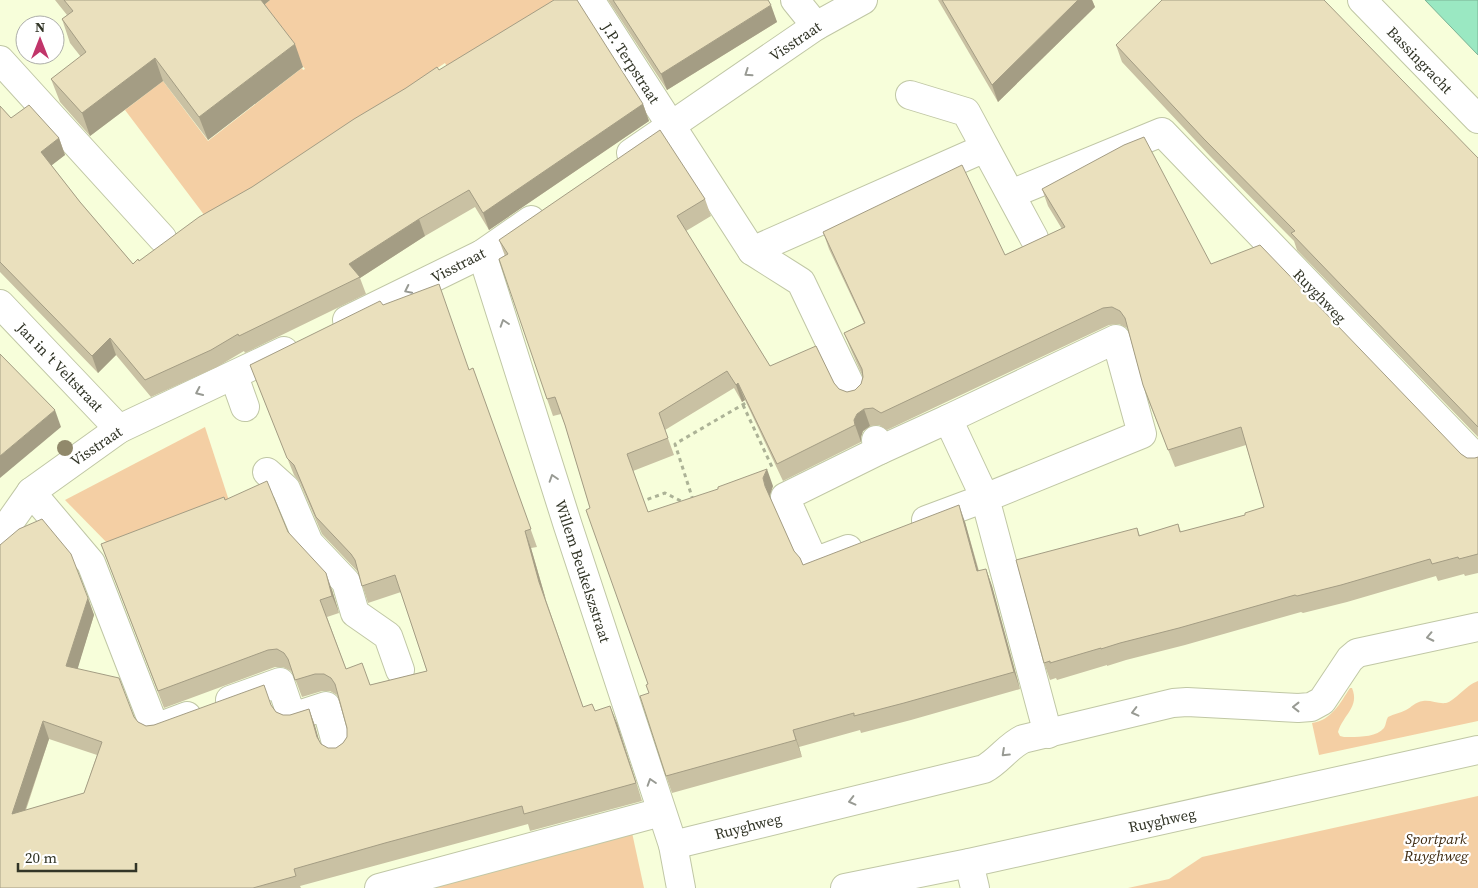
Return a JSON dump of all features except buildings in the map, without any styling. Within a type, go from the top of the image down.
[{"type":"street","name":"J.P. Terpstraat","points":[[590,0],[752,251]]},
{"type":"street","points":[[795,0],[816,26]]},
{"type":"street","name":"Visstraat","points":[[614,164],[816,26],[864,0]]},
{"type":"street","name":"Bassingracht","points":[[1362,0],[1478,119]]},
{"type":"street","points":[[0,60],[162,238]]},
{"type":"street","points":[[910,95],[966,112],[1034,238]]},
{"type":"street","name":"Ruyghweg","points":[[1011,194],[1152,135],[1478,460]]},
{"type":"street","points":[[752,251],[985,148]]},
{"type":"street","name":"Visstraat","points":[[0,536],[31,492],[119,429],[234,376],[482,254],[548,209]]},
{"type":"street","points":[[752,251],[801,282],[854,393]]},
{"type":"street","name":"Willem Beukelszstraat","points":[[482,254],[673,845],[681,888]]},
{"type":"street","name":"Jan in 't Veltstraat","points":[[0,304],[119,429]]},
{"type":"street","points":[[868,542],[814,562],[786,497],[878,445],[948,419],[1116,339],[1142,434],[985,498],[904,528]]},
{"type":"street","points":[[234,376],[245,407]]},
{"type":"street","points":[[948,419],[985,498],[1048,734]]},
{"type":"street","points":[[267,472],[286,489],[309,543],[346,582],[355,613],[388,636],[400,670]]},
{"type":"street","points":[[31,492],[91,564],[155,728],[280,682],[292,717],[326,706],[338,750]]},
{"type":"street","name":"Ruyghweg","points":[[673,845],[984,769],[996,762],[1016,743],[1180,702],[1298,708],[1312,707],[1322,701],[1350,659],[1357,653],[1478,627]]},
{"type":"street","name":"Ruyghweg","points":[[845,888],[972,876],[1478,750]]},
{"type":"street","points":[[379,888],[661,812]]},
{"type":"path","points":[[695,508],[689,483],[675,444],[750,400]]},
{"type":"path","points":[[743,404],[786,497]]},
{"type":"path","points":[[639,502],[665,493],[688,504]]},
{"type":"green space","points":[[270,0],[564,0],[449,70],[445,63],[208,220],[125,110],[163,81],[208,141],[302,68],[303,70],[305,69],[259,9]]},
{"type":"green space","points":[[205,427],[233,513],[118,554],[65,500]]},
{"type":"green space","points":[[1478,681],[1478,721],[1319,755],[1312,723],[1330,715],[1350,688],[1352,688],[1354,700],[1338,732],[1340,736],[1344,737],[1376,734],[1384,728],[1388,717],[1423,701],[1449,702]]},
{"type":"green space","name":"Sportpark Ruyghweg","points":[[1478,796],[1478,888],[1128,888],[1169,879],[1202,857]]},
{"type":"green space","points":[[631,828],[644,888],[406,888]]},
{"type":"shaded area","points":[[1425,0],[1478,0],[1478,55]]}]
